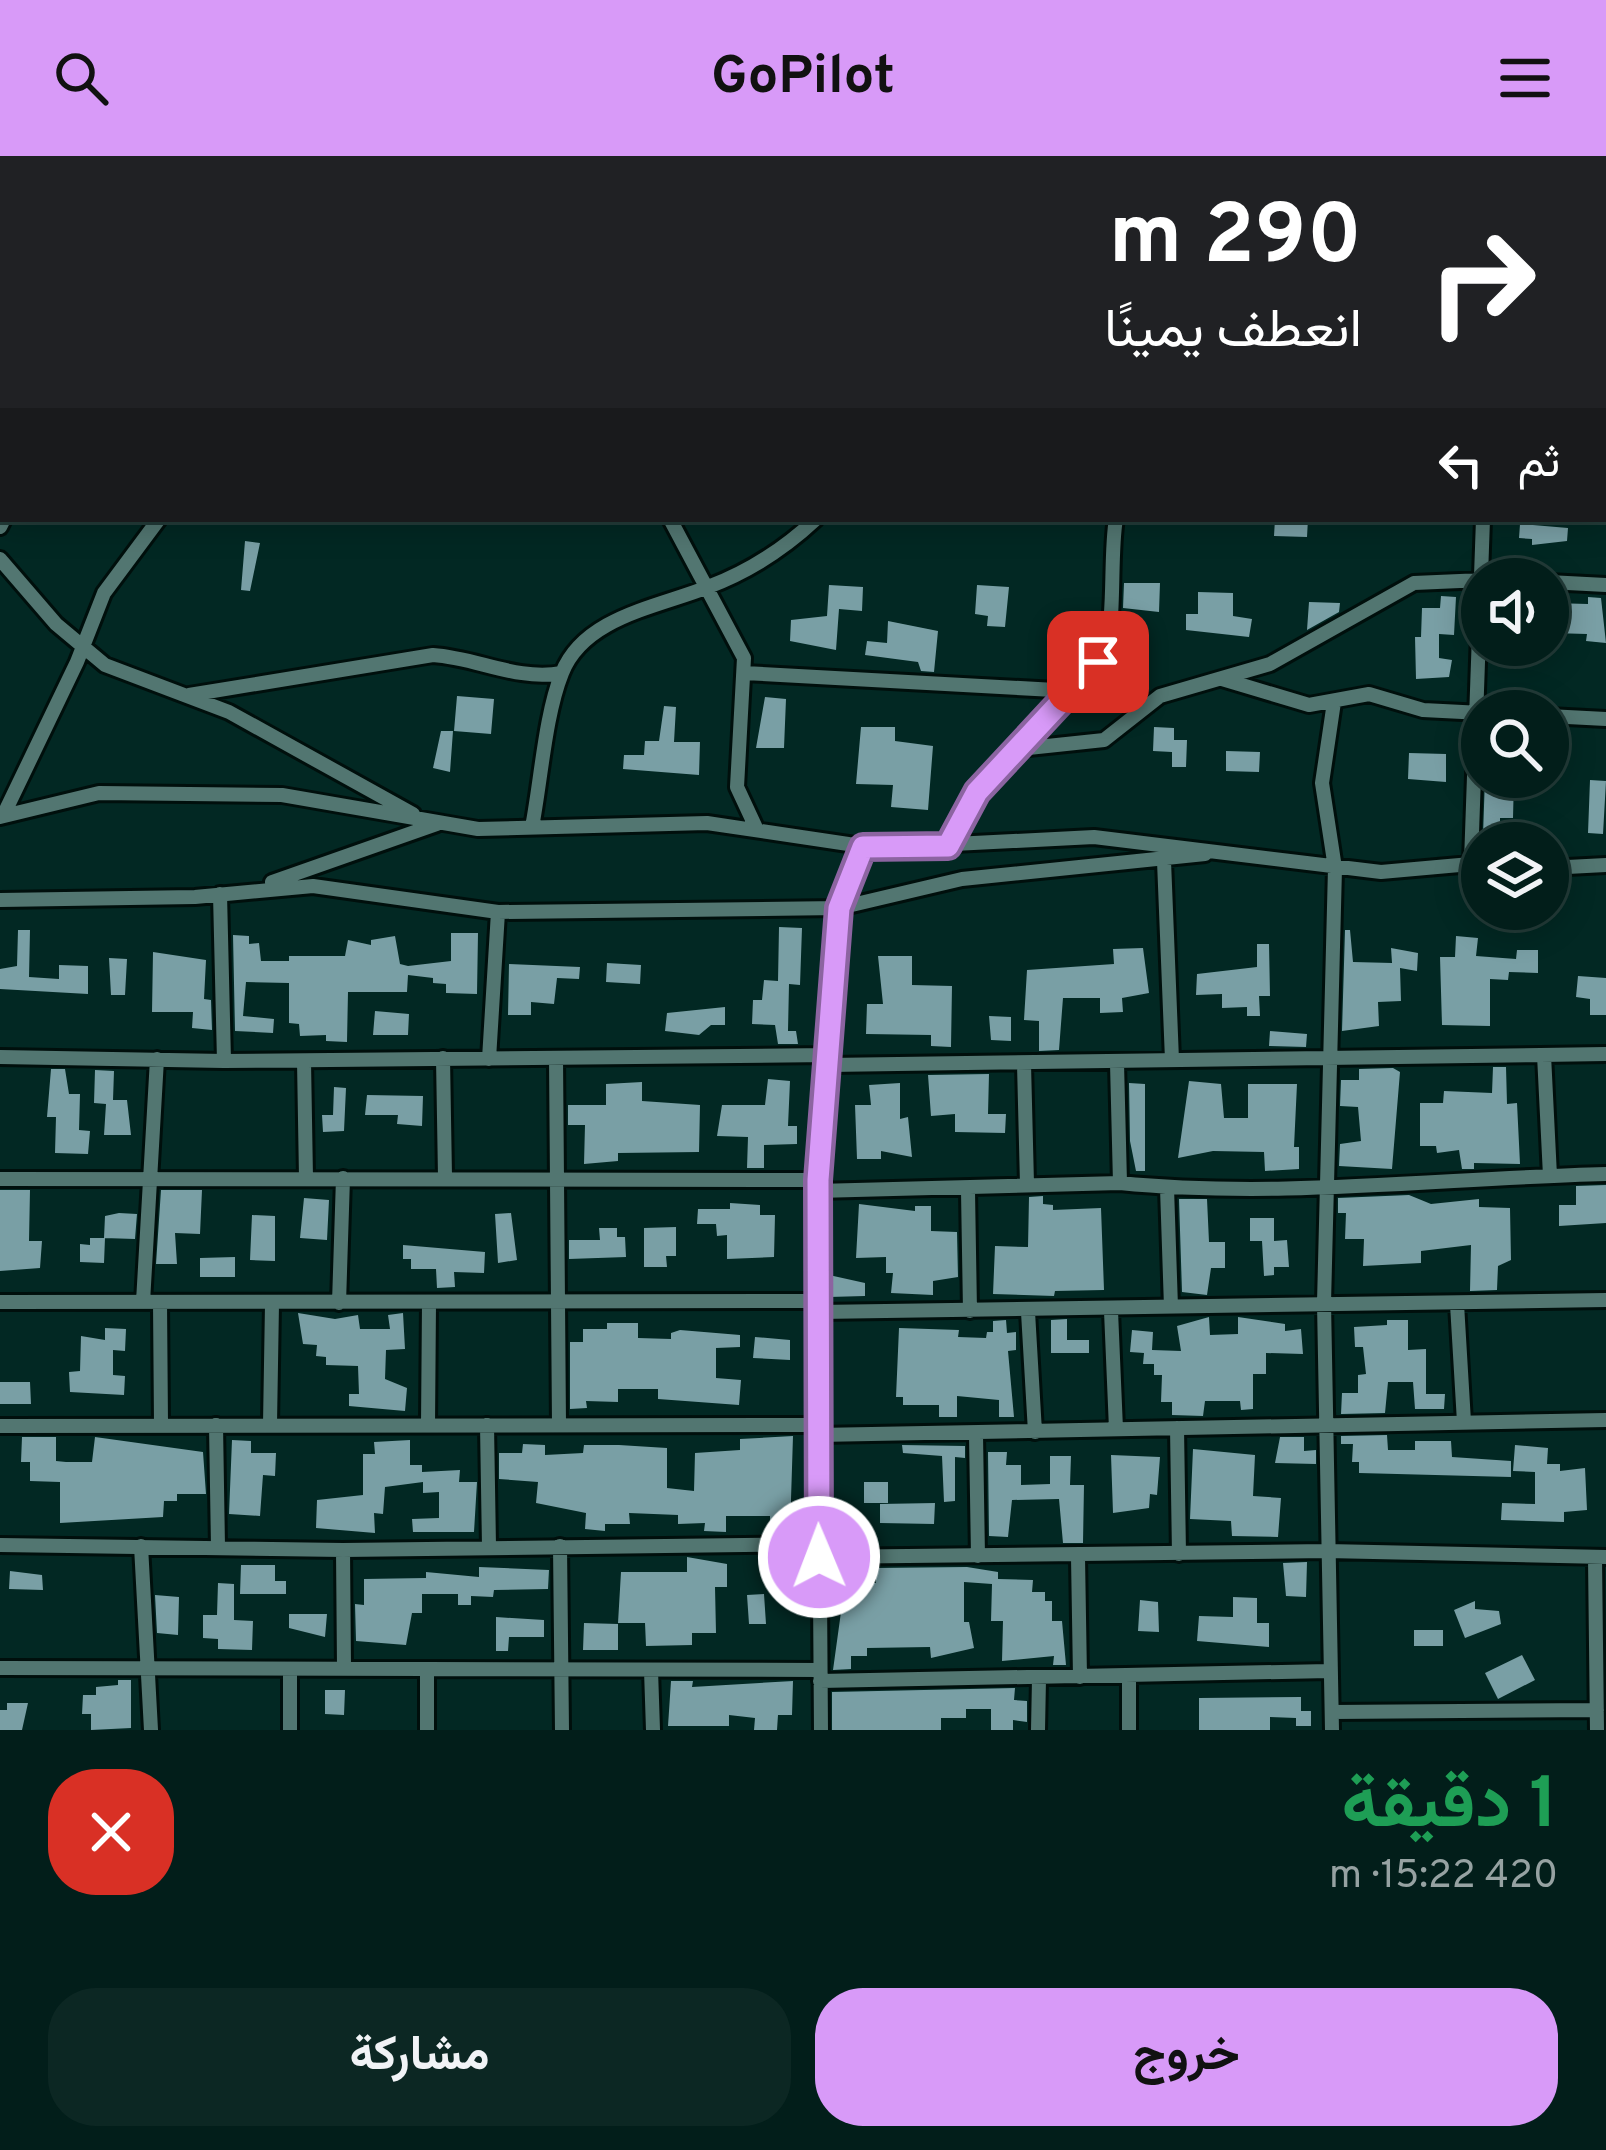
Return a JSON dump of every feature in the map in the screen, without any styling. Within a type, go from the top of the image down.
[{"type":"street","points":[[2,817],[83,649],[104,593],[157,522]]},
{"type":"street","points":[[672,522],[739,640],[744,673],[737,787],[758,830]]},
{"type":"street","points":[[532,827],[562,674],[580,644],[612,622],[710,587],[778,552],[813,522]]},
{"type":"street","points":[[948,846],[977,792],[1098,662],[1110,633],[1108,563],[1115,522]]},
{"type":"street","points":[[1482,558],[1483,522]]},
{"type":"street","points":[[0,559],[83,649],[123,676],[185,696],[287,741],[418,818]]},
{"type":"street","points":[[1019,749],[1092,744],[1117,734],[1160,696],[1286,657],[1395,591],[1461,581]]},
{"type":"street","points":[[1569,583],[1606,585]]},
{"type":"street","points":[[185,696],[433,656],[458,657],[520,676],[562,674]]},
{"type":"street","points":[[744,673],[1073,691]]},
{"type":"street","points":[[1222,679],[1279,700],[1334,702],[1369,694],[1423,710],[1461,712]]},
{"type":"street","points":[[1331,1730],[1324,1303],[1335,868],[1322,783],[1334,702]]},
{"type":"street","points":[[1569,717],[1606,719]]},
{"type":"street","points":[[2,817],[48,801],[143,793],[282,795],[437,824],[707,824],[863,847],[1094,837],[1335,868],[1408,873],[1461,865]]},
{"type":"street","points":[[0,900],[220,894],[258,887],[437,824]]},
{"type":"street","points":[[821,1730],[818,1186],[839,908],[863,847]]},
{"type":"street","points":[[258,887],[314,886],[497,912],[839,908],[962,879],[1165,861],[1213,852]]},
{"type":"street","points":[[1165,861],[1172,1060]]},
{"type":"street","points":[[1569,867],[1606,865]]},
{"type":"street","points":[[220,894],[224,1061]]},
{"type":"street","points":[[489,1059],[497,912]]},
{"type":"street","points":[[0,1057],[1117,1064],[1328,1055],[1606,1054]]},
{"type":"street","points":[[1544,1055],[1550,1176]]},
{"type":"street","points":[[443,1058],[445,1177]]},
{"type":"street","points":[[556,1058],[559,1425]]},
{"type":"street","points":[[142,1302],[157,1059]]},
{"type":"street","points":[[304,1061],[306,1178]]},
{"type":"street","points":[[1024,1064],[1027,1184]]},
{"type":"street","points":[[1117,1064],[1120,1183]]},
{"type":"street","points":[[0,1179],[558,1177],[968,1191],[1027,1184],[1325,1185],[1606,1174]]},
{"type":"street","points":[[338,1303],[343,1178]]},
{"type":"street","points":[[1167,1187],[1171,1307]]},
{"type":"street","points":[[968,1191],[970,1311]]},
{"type":"street","points":[[0,1302],[1028,1312],[1606,1300]]},
{"type":"street","points":[[160,1302],[161,1424]]},
{"type":"street","points":[[270,1424],[272,1304]]},
{"type":"street","points":[[428,1425],[429,1304]]},
{"type":"street","points":[[1457,1304],[1464,1422]]},
{"type":"street","points":[[1111,1311],[1116,1429]]},
{"type":"street","points":[[1028,1312],[1035,1432]]},
{"type":"street","points":[[0,1426],[559,1425],[976,1435],[1606,1420]]},
{"type":"street","points":[[216,1425],[218,1546]]},
{"type":"street","points":[[487,1425],[489,1547]]},
{"type":"street","points":[[1177,1428],[1179,1554]]},
{"type":"street","points":[[976,1435],[978,1556]]},
{"type":"street","points":[[0,1545],[343,1550],[560,1546],[1078,1557],[1327,1551],[1601,1557],[1597,1730]]},
{"type":"street","points":[[141,1546],[151,1730]]},
{"type":"street","points":[[560,1546],[562,1730]]},
{"type":"street","points":[[343,1550],[344,1668]]},
{"type":"street","points":[[1078,1557],[1080,1678]]},
{"type":"street","points":[[0,1669],[651,1670],[1039,1679],[1329,1671]]},
{"type":"street","points":[[290,1669],[290,1730]]},
{"type":"street","points":[[427,1669],[427,1730]]},
{"type":"street","points":[[651,1670],[653,1730]]},
{"type":"street","points":[[1129,1676],[1130,1730]]},
{"type":"street","points":[[1038,1730],[1039,1679]]},
{"type":"street","points":[[1332,1712],[1598,1710]]},
{"type":"building","points":[[1275,522],[1308,522],[1307,537],[1274,536]]},
{"type":"building","points":[[1520,524],[1568,528],[1567,541],[1532,545],[1532,539],[1519,538]]},
{"type":"building","points":[[245,541],[260,543],[250,591],[241,590]]},
{"type":"building","points":[[1124,583],[1160,583],[1159,612],[1123,608]]},
{"type":"building","points":[[829,585],[863,587],[862,611],[839,609],[836,650],[790,641],[791,620],[827,616]]},
{"type":"building","points":[[977,585],[1009,587],[1005,627],[987,626],[988,616],[975,614]]},
{"type":"building","points":[[1198,592],[1233,593],[1233,616],[1252,619],[1249,637],[1186,630],[1186,614],[1198,614]]},
{"type":"building","points":[[1441,596],[1456,597],[1454,635],[1439,634],[1439,658],[1452,660],[1449,677],[1416,679],[1415,637],[1421,637],[1422,608],[1440,608]]},
{"type":"building","points":[[1588,597],[1601,598],[1606,643],[1586,641],[1587,634],[1569,633],[1569,603],[1588,604]]},
{"type":"building","points":[[1309,602],[1340,603],[1339,612],[1307,630]]},
{"type":"building","points":[[888,621],[938,631],[934,672],[921,671],[918,662],[865,655],[867,641],[887,643]]},
{"type":"building","points":[[457,696],[494,699],[491,734],[454,731]]},
{"type":"building","points":[[765,697],[786,699],[784,748],[756,748]]},
{"type":"building","points":[[664,706],[676,707],[674,742],[700,742],[699,775],[623,769],[624,755],[644,755],[645,741],[659,741]]},
{"type":"building","points":[[861,727],[895,727],[895,741],[933,746],[928,810],[891,807],[893,785],[856,784]]},
{"type":"building","points":[[1154,727],[1174,728],[1174,740],[1187,740],[1186,767],[1172,767],[1172,752],[1153,751]]},
{"type":"building","points":[[441,731],[453,731],[450,772],[433,768]]},
{"type":"building","points":[[1226,751],[1260,752],[1259,772],[1226,771]]},
{"type":"building","points":[[1409,753],[1446,754],[1446,782],[1408,779]]},
{"type":"building","points":[[1590,780],[1606,781],[1603,834],[1588,833]]},
{"type":"building","points":[[1484,798],[1513,798],[1513,818],[1483,822]]},
{"type":"building","points":[[779,927],[802,928],[800,985],[789,984],[788,1031],[796,1031],[798,1044],[778,1044],[775,1025],[752,1024],[753,1000],[762,1000],[764,980],[778,981]]},
{"type":"building","points":[[18,930],[30,930],[29,977],[59,979],[59,965],[88,966],[88,994],[0,989],[0,969],[17,966]]},
{"type":"building","points":[[1345,930],[1350,930],[1353,962],[1392,963],[1391,948],[1418,953],[1417,971],[1400,968],[1401,1001],[1378,1002],[1379,1026],[1342,1031]]},
{"type":"building","points":[[451,933],[478,933],[477,994],[446,993],[446,984],[408,975],[407,992],[348,992],[347,1042],[326,1041],[326,1035],[300,1036],[299,1024],[289,1023],[289,983],[246,982],[243,1016],[274,1019],[273,1033],[235,1031],[233,935],[249,936],[249,944],[259,943],[261,961],[345,956],[348,940],[371,945],[371,940],[395,936],[400,964],[408,966],[451,961]]},
{"type":"building","points":[[1456,936],[1478,938],[1476,956],[1516,959],[1517,950],[1538,950],[1538,973],[1509,972],[1508,980],[1490,979],[1490,1026],[1442,1025],[1440,957],[1455,957]]},
{"type":"building","points":[[1257,944],[1269,944],[1270,996],[1259,996],[1260,1016],[1247,1016],[1247,1007],[1222,1008],[1222,994],[1196,995],[1197,974],[1257,967]]},
{"type":"building","points":[[1143,948],[1149,993],[1122,998],[1123,1012],[1100,1013],[1100,998],[1063,998],[1059,1050],[1039,1051],[1039,1021],[1024,1020],[1027,970],[1114,964],[1113,949]]},
{"type":"building","points":[[153,952],[206,960],[204,999],[211,1000],[212,1030],[192,1028],[193,1012],[152,1012]]},
{"type":"building","points":[[878,956],[912,956],[912,985],[952,986],[951,1047],[931,1046],[931,1035],[866,1034],[867,1004],[883,1004]]},
{"type":"building","points":[[109,958],[127,959],[125,995],[111,995]]},
{"type":"building","points":[[607,963],[641,965],[640,984],[606,982]]},
{"type":"building","points":[[509,964],[580,967],[579,979],[557,978],[554,1004],[531,1002],[531,1015],[508,1015]]},
{"type":"building","points":[[1578,976],[1606,978],[1606,1015],[1590,1015],[1590,999],[1576,997]]},
{"type":"building","points":[[725,1007],[725,1025],[711,1025],[699,1035],[665,1031],[667,1013]]},
{"type":"building","points":[[375,1011],[409,1014],[408,1035],[373,1035]]},
{"type":"building","points":[[989,1016],[1011,1017],[1011,1041],[991,1040]]},
{"type":"building","points":[[1270,1031],[1307,1034],[1306,1047],[1269,1046]]},
{"type":"building","points":[[1493,1067],[1506,1067],[1507,1104],[1517,1103],[1520,1164],[1474,1163],[1474,1169],[1462,1169],[1459,1150],[1437,1153],[1436,1146],[1420,1146],[1420,1103],[1443,1103],[1444,1091],[1492,1093]]},
{"type":"building","points":[[51,1069],[65,1069],[69,1094],[80,1094],[79,1130],[90,1131],[88,1154],[55,1153],[56,1117],[47,1117]]},
{"type":"building","points":[[1359,1069],[1400,1072],[1392,1169],[1339,1166],[1340,1144],[1361,1141],[1358,1107],[1340,1106],[1341,1080],[1359,1080]]},
{"type":"building","points":[[95,1070],[114,1071],[113,1100],[127,1100],[131,1135],[104,1135],[106,1104],[94,1103]]},
{"type":"building","points":[[989,1074],[988,1114],[1006,1114],[1005,1133],[955,1132],[955,1114],[931,1116],[928,1075]]},
{"type":"building","points":[[768,1079],[790,1081],[788,1126],[797,1126],[797,1144],[764,1145],[764,1168],[747,1168],[748,1137],[717,1136],[722,1105],[765,1105]]},
{"type":"building","points":[[1189,1081],[1221,1084],[1224,1118],[1248,1118],[1248,1084],[1297,1084],[1294,1147],[1299,1147],[1299,1169],[1265,1171],[1264,1152],[1213,1151],[1178,1158]]},
{"type":"building","points":[[642,1082],[642,1101],[700,1105],[699,1152],[618,1153],[618,1161],[584,1164],[585,1125],[568,1125],[568,1105],[606,1105],[606,1084]]},
{"type":"building","points":[[900,1083],[900,1119],[908,1117],[912,1157],[881,1151],[881,1159],[857,1159],[855,1105],[871,1105],[869,1085]]},
{"type":"building","points":[[1129,1083],[1145,1084],[1145,1171],[1136,1171],[1130,1141]]},
{"type":"building","points":[[334,1087],[346,1088],[344,1131],[323,1132],[322,1115],[333,1115]]},
{"type":"building","points":[[367,1095],[423,1096],[422,1126],[397,1124],[398,1115],[365,1115]]},
{"type":"building","points":[[1606,1185],[1606,1223],[1559,1226],[1559,1205],[1576,1205],[1576,1186]]},
{"type":"building","points":[[0,1190],[30,1190],[29,1241],[42,1241],[40,1268],[0,1271]]},
{"type":"building","points":[[161,1190],[202,1190],[200,1234],[175,1233],[177,1264],[156,1264]]},
{"type":"building","points":[[1409,1195],[1431,1204],[1479,1199],[1479,1207],[1510,1208],[1511,1260],[1498,1266],[1497,1290],[1470,1291],[1471,1245],[1421,1251],[1421,1263],[1363,1266],[1364,1239],[1345,1239],[1346,1213],[1338,1213],[1338,1198]]},
{"type":"building","points":[[1043,1196],[1043,1204],[1053,1205],[1053,1210],[1101,1208],[1104,1290],[1055,1291],[1054,1296],[993,1294],[995,1246],[1028,1247],[1029,1197]]},
{"type":"building","points":[[304,1198],[329,1200],[327,1240],[300,1238]]},
{"type":"building","points":[[1179,1199],[1207,1199],[1209,1242],[1225,1242],[1225,1268],[1211,1268],[1207,1295],[1182,1292]]},
{"type":"building","points":[[730,1203],[760,1205],[760,1215],[775,1215],[774,1257],[727,1259],[727,1235],[717,1236],[716,1224],[697,1224],[698,1209],[730,1209]]},
{"type":"building","points":[[859,1204],[915,1211],[915,1206],[931,1206],[931,1231],[957,1232],[958,1277],[933,1281],[933,1295],[891,1293],[893,1273],[886,1273],[886,1257],[856,1258]]},
{"type":"building","points":[[511,1213],[517,1260],[498,1263],[495,1214]]},
{"type":"building","points":[[137,1214],[135,1239],[104,1238],[105,1216]]},
{"type":"building","points":[[252,1215],[275,1216],[275,1261],[250,1260]]},
{"type":"building","points":[[1250,1218],[1274,1218],[1274,1241],[1287,1240],[1289,1267],[1274,1267],[1274,1275],[1264,1276],[1262,1241],[1250,1241]]},
{"type":"building","points":[[676,1227],[676,1256],[666,1256],[667,1267],[644,1267],[644,1228]]},
{"type":"building","points":[[599,1228],[617,1228],[617,1237],[625,1237],[626,1257],[569,1259],[569,1240],[600,1240]]},
{"type":"building","points":[[90,1238],[105,1238],[104,1263],[80,1262],[80,1244],[90,1245]]},
{"type":"building","points":[[403,1245],[485,1252],[484,1273],[454,1272],[455,1287],[437,1288],[436,1269],[411,1269],[411,1259],[403,1259]]},
{"type":"building","points":[[235,1257],[235,1277],[200,1277],[200,1258]]},
{"type":"building","points":[[829,1275],[865,1283],[865,1296],[829,1297]]},
{"type":"building","points":[[298,1313],[335,1319],[358,1315],[360,1329],[390,1329],[388,1315],[403,1313],[405,1349],[386,1350],[385,1379],[407,1388],[405,1411],[349,1406],[349,1394],[359,1394],[358,1366],[326,1365],[326,1357],[316,1356],[317,1345],[303,1344]]},
{"type":"building","points":[[1209,1317],[1210,1335],[1238,1334],[1238,1317],[1285,1324],[1285,1331],[1301,1329],[1303,1354],[1266,1353],[1266,1374],[1253,1374],[1253,1409],[1241,1410],[1240,1401],[1205,1401],[1203,1416],[1172,1415],[1172,1402],[1161,1402],[1162,1375],[1154,1375],[1154,1364],[1143,1364],[1144,1353],[1130,1352],[1132,1330],[1153,1332],[1152,1350],[1181,1351],[1177,1326]]},
{"type":"building","points":[[1067,1319],[1067,1340],[1089,1340],[1089,1353],[1051,1353],[1051,1320]]},
{"type":"building","points":[[1006,1320],[1007,1333],[1016,1332],[1016,1350],[1008,1351],[1014,1417],[999,1417],[999,1400],[957,1396],[957,1417],[939,1417],[939,1405],[903,1405],[903,1397],[896,1397],[899,1328],[959,1330],[958,1337],[986,1338],[987,1332],[993,1332],[993,1321]]},
{"type":"building","points":[[1387,1320],[1408,1320],[1408,1350],[1426,1349],[1426,1394],[1445,1394],[1444,1409],[1415,1409],[1413,1382],[1388,1382],[1385,1413],[1341,1414],[1342,1393],[1358,1393],[1358,1375],[1366,1374],[1363,1347],[1355,1347],[1354,1327],[1387,1325]]},
{"type":"building","points":[[607,1323],[638,1323],[638,1338],[671,1339],[671,1333],[680,1330],[740,1335],[740,1347],[716,1348],[716,1378],[741,1380],[739,1405],[658,1399],[658,1389],[618,1389],[618,1402],[586,1401],[587,1408],[570,1409],[570,1342],[583,1342],[583,1329],[607,1329]]},
{"type":"building","points":[[105,1328],[126,1329],[125,1351],[113,1350],[113,1375],[125,1376],[124,1395],[70,1392],[69,1372],[80,1371],[81,1336],[105,1340]]},
{"type":"building","points":[[755,1337],[790,1340],[790,1360],[753,1358]]},
{"type":"building","points":[[0,1382],[30,1382],[31,1404],[0,1404]]},
{"type":"building","points":[[1387,1435],[1388,1450],[1415,1450],[1415,1441],[1451,1441],[1452,1457],[1511,1461],[1511,1477],[1359,1473],[1359,1462],[1352,1462],[1353,1444],[1341,1444],[1341,1436]]},
{"type":"building","points":[[793,1436],[790,1531],[770,1530],[770,1516],[726,1516],[726,1532],[704,1531],[705,1523],[678,1524],[678,1515],[629,1513],[630,1524],[605,1524],[605,1531],[585,1529],[586,1513],[536,1503],[538,1482],[499,1479],[499,1453],[522,1453],[523,1444],[545,1445],[545,1455],[583,1453],[584,1445],[619,1445],[667,1448],[667,1488],[694,1491],[695,1453],[740,1450],[740,1439]]},
{"type":"building","points":[[22,1437],[56,1437],[56,1461],[66,1462],[92,1462],[95,1437],[203,1452],[206,1494],[177,1494],[177,1501],[164,1501],[163,1517],[60,1523],[60,1482],[30,1481],[30,1462],[21,1462]]},
{"type":"building","points":[[1280,1437],[1304,1437],[1304,1451],[1316,1450],[1316,1464],[1275,1463]]},
{"type":"building","points":[[232,1440],[251,1441],[251,1453],[276,1453],[275,1476],[263,1475],[260,1516],[229,1514]]},
{"type":"building","points":[[410,1440],[410,1465],[422,1465],[422,1472],[460,1470],[459,1482],[477,1482],[474,1532],[413,1532],[412,1519],[439,1518],[439,1492],[423,1493],[423,1482],[385,1487],[383,1514],[374,1513],[375,1533],[316,1528],[317,1500],[363,1495],[363,1454],[375,1454],[374,1442]]},
{"type":"building","points":[[902,1445],[965,1446],[965,1458],[955,1457],[955,1501],[944,1502],[942,1456],[903,1453]]},
{"type":"building","points":[[1515,1445],[1548,1448],[1547,1464],[1560,1464],[1560,1471],[1585,1468],[1587,1510],[1564,1512],[1564,1522],[1501,1520],[1502,1503],[1535,1504],[1535,1472],[1513,1471]]},
{"type":"building","points":[[1193,1449],[1255,1455],[1253,1496],[1281,1498],[1278,1537],[1232,1536],[1231,1521],[1190,1519]]},
{"type":"building","points":[[988,1452],[1007,1452],[1006,1465],[1021,1465],[1021,1485],[1050,1484],[1050,1456],[1071,1456],[1070,1485],[1084,1485],[1083,1543],[1063,1543],[1059,1499],[1012,1500],[1008,1537],[989,1536]]},
{"type":"building","points":[[1111,1455],[1160,1457],[1157,1495],[1150,1494],[1149,1508],[1113,1513]]},
{"type":"building","points":[[864,1482],[888,1482],[888,1503],[864,1503]]},
{"type":"building","points":[[935,1503],[934,1524],[880,1523],[880,1504]]},
{"type":"building","points":[[687,1557],[727,1564],[727,1587],[715,1587],[716,1633],[692,1633],[692,1645],[646,1646],[645,1623],[618,1623],[621,1572],[687,1572]]},
{"type":"building","points":[[1307,1562],[1306,1597],[1286,1596],[1283,1563]]},
{"type":"building","points":[[241,1565],[275,1565],[275,1581],[286,1581],[286,1594],[240,1594]]},
{"type":"building","points":[[479,1567],[549,1570],[548,1589],[494,1590],[493,1597],[471,1596],[471,1605],[458,1605],[458,1594],[422,1594],[422,1613],[412,1613],[406,1645],[356,1641],[355,1604],[364,1605],[364,1579],[426,1578],[426,1572],[479,1577]]},
{"type":"building","points":[[967,1567],[998,1572],[998,1579],[1033,1580],[1032,1592],[1045,1592],[1045,1601],[1052,1601],[1052,1621],[1062,1621],[1066,1665],[1053,1665],[1054,1656],[1002,1661],[1003,1621],[991,1621],[992,1584],[964,1582],[964,1622],[969,1622],[974,1648],[931,1658],[930,1647],[867,1648],[867,1656],[851,1656],[851,1669],[833,1670],[845,1583],[876,1583],[876,1568]]},
{"type":"building","points":[[10,1571],[42,1575],[43,1590],[9,1589]]},
{"type":"building","points":[[218,1583],[234,1584],[234,1620],[253,1621],[252,1650],[218,1649],[218,1639],[203,1638],[203,1615],[217,1615]]},
{"type":"building","points":[[764,1594],[766,1624],[749,1624],[747,1595]]},
{"type":"building","points":[[155,1595],[179,1597],[178,1635],[157,1633]]},
{"type":"building","points":[[1233,1597],[1257,1598],[1257,1623],[1269,1623],[1269,1647],[1197,1641],[1199,1616],[1233,1617]]},
{"type":"building","points":[[1140,1600],[1158,1602],[1159,1632],[1138,1631]]},
{"type":"building","points":[[1475,1601],[1475,1609],[1499,1611],[1501,1624],[1465,1638],[1454,1610]]},
{"type":"building","points":[[289,1614],[327,1614],[325,1637],[289,1628]]},
{"type":"building","points":[[496,1617],[544,1620],[544,1637],[509,1637],[508,1651],[496,1651]]},
{"type":"building","points":[[584,1623],[618,1624],[618,1650],[583,1650]]},
{"type":"building","points":[[1414,1630],[1443,1630],[1443,1646],[1414,1646]]},
{"type":"building","points":[[1522,1655],[1535,1680],[1498,1699],[1485,1673]]},
{"type":"building","points":[[118,1680],[131,1680],[131,1728],[91,1730],[91,1714],[82,1714],[83,1695],[96,1695],[96,1687],[118,1685]]},
{"type":"building","points":[[671,1681],[693,1681],[692,1687],[793,1681],[792,1715],[778,1715],[777,1730],[754,1730],[755,1718],[729,1715],[729,1726],[668,1726]]},
{"type":"building","points":[[1015,1688],[1014,1700],[1027,1701],[1027,1722],[1013,1720],[1013,1730],[991,1730],[991,1709],[966,1709],[966,1718],[941,1718],[941,1730],[832,1730],[832,1692]]},
{"type":"building","points":[[325,1690],[345,1690],[344,1715],[325,1714]]},
{"type":"building","points":[[1301,1697],[1301,1711],[1311,1711],[1311,1726],[1296,1726],[1296,1718],[1270,1717],[1270,1730],[1199,1730],[1199,1698]]},
{"type":"building","points":[[7,1703],[28,1703],[22,1730],[0,1730],[0,1710],[7,1710]]},
{"type":"route","points":[[819,1557],[818,1180],[839,908],[847,878],[863,847],[948,846],[966,806],[990,775],[1098,662]]}]
